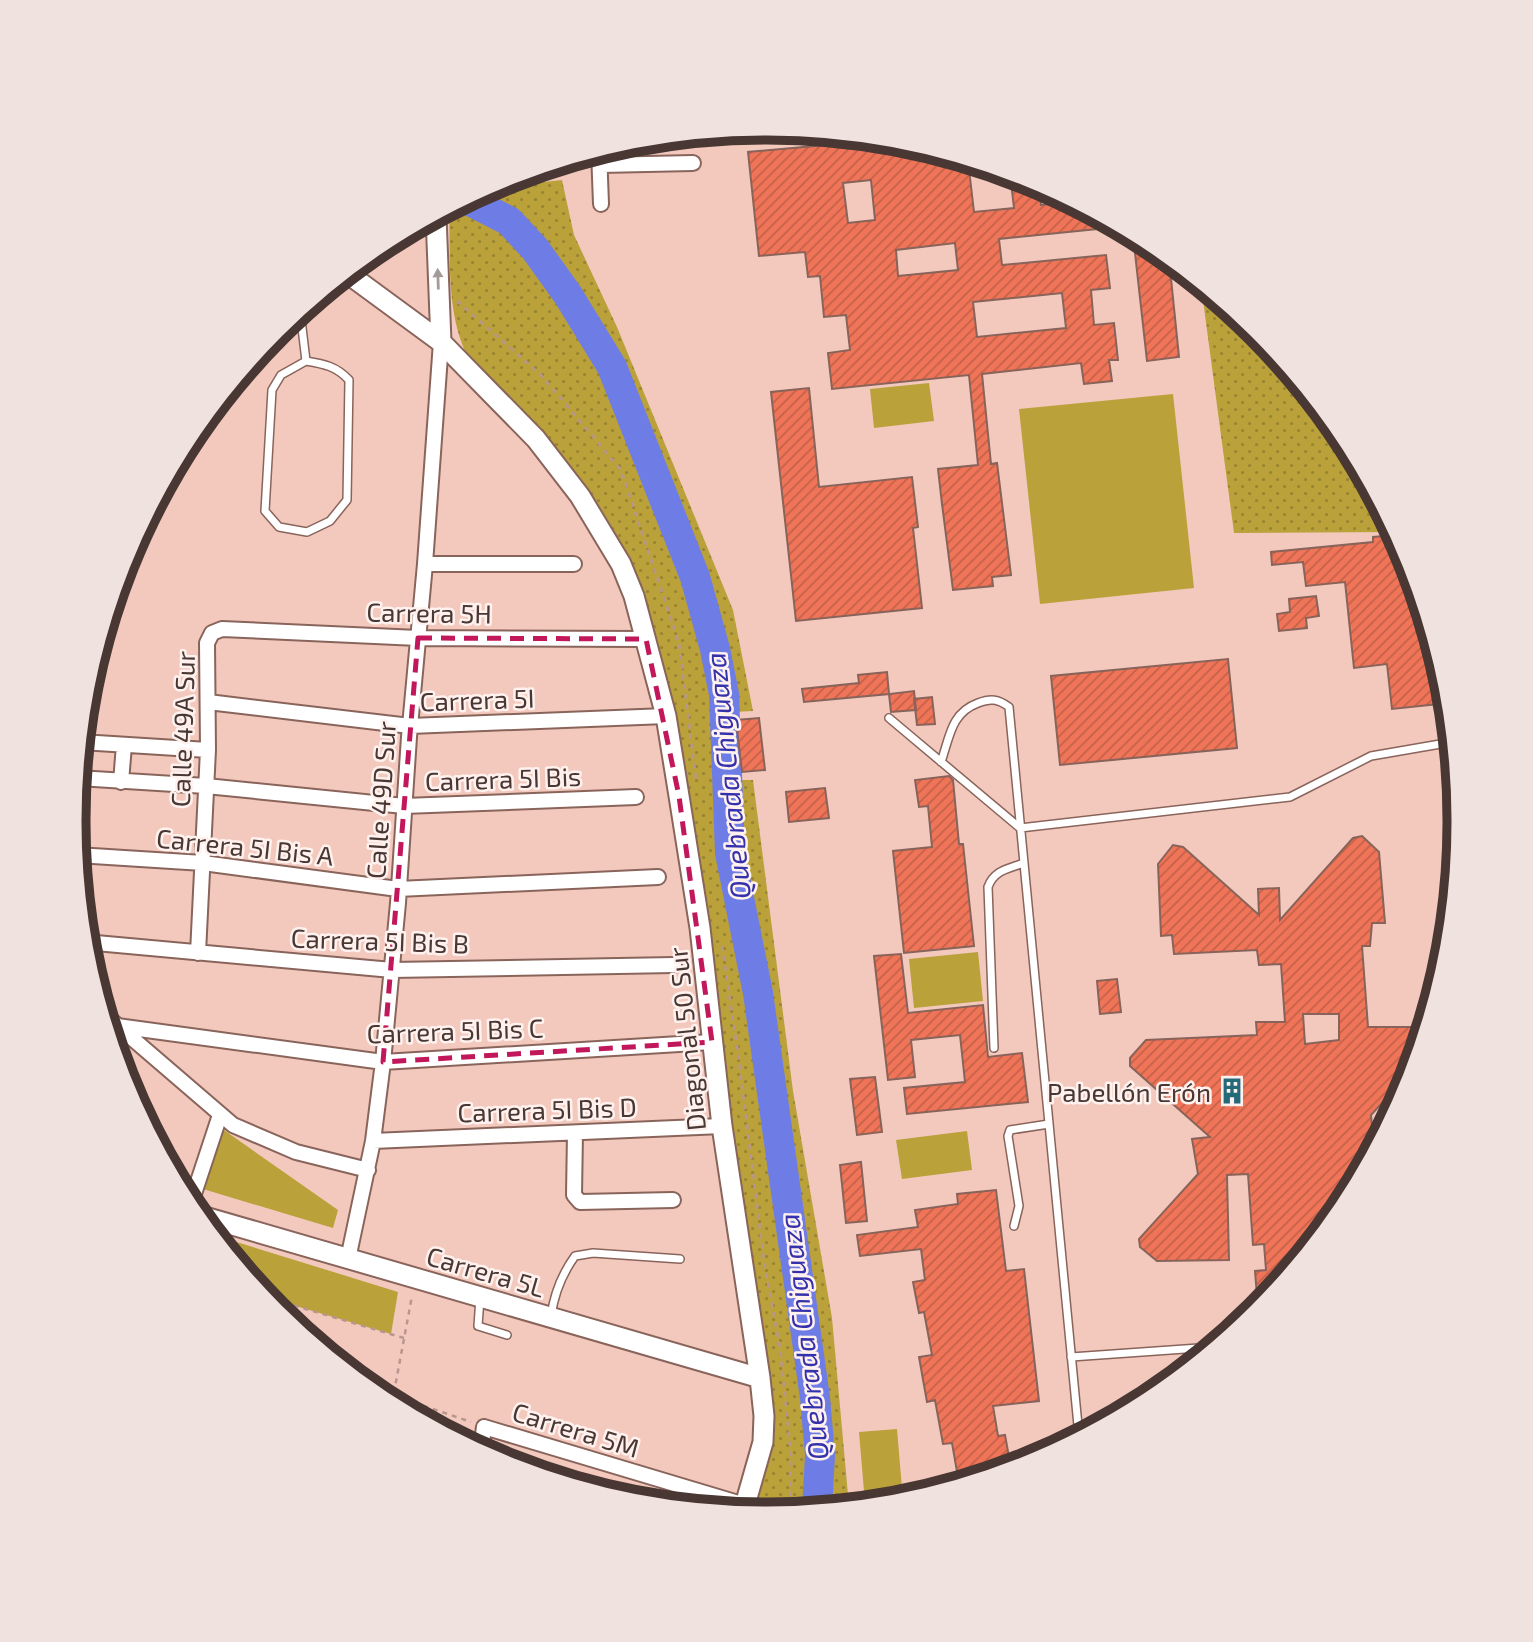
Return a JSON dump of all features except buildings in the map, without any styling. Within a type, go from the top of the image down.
[{"type":"street","points":[[610,159],[693,163]]},
{"type":"street","points":[[600,161],[601,204]]},
{"type":"street","points":[[436,225],[441,342]]},
{"type":"street","name":"Diagonal 50 Sur","points":[[355,279],[441,342],[536,439],[580,496],[621,564],[634,596],[666,716],[700,928],[722,1126],[760,1378],[764,1416],[763,1442],[746,1501]]},
{"type":"street","name":"Calle 49D Sur","points":[[348,1259],[368,1170],[383,1062],[441,342]]},
{"type":"street","points":[[425,564],[573,564]]},
{"type":"street","name":"Carrera 5H","points":[[212,633],[222,629],[418,638],[646,639]]},
{"type":"street","name":"Calle 49A Sur","points":[[198,953],[208,750],[207,643],[212,633]]},
{"type":"street","name":"Carrera 5I","points":[[208,702],[410,726],[666,716]]},
{"type":"street","points":[[91,743],[208,750]]},
{"type":"street","points":[[121,782],[124,746]]},
{"type":"street","name":"Carrera 5I Bis","points":[[87,779],[206,786],[404,806],[636,797]]},
{"type":"street","name":"Carrera 5I Bis A","points":[[87,856],[203,863],[398,889],[658,877]]},
{"type":"street","name":"Carrera 5I Bis B","points":[[97,943],[392,970],[674,965]]},
{"type":"street","name":"Carrera 5I Bis C","points":[[118,1026],[383,1062],[712,1042]]},
{"type":"street","points":[[118,1027],[233,1125],[296,1152],[368,1170]]},
{"type":"street","points":[[195,1191],[220,1115]]},
{"type":"street","name":"Carrera 5I Bis D","points":[[373,1141],[722,1126]]},
{"type":"street","points":[[575,1133],[574,1195],[580,1202],[673,1200]]},
{"type":"street","name":"Carrera 5L","points":[[216,1221],[760,1378]]},
{"type":"street","points":[[482,1440],[484,1427]]},
{"type":"street","name":"Carrera 5M","points":[[484,1427],[717,1500]]},
{"type":"lane","points":[[302,324],[306,361]]},
{"type":"lane","points":[[306,361],[328,364],[349,380],[347,500],[330,521],[307,532],[279,527],[265,511],[272,390],[281,375],[306,361]]},
{"type":"lane","points":[[941,761],[959,713],[988,699],[1000,700],[1009,707],[1078,1427]]},
{"type":"lane","points":[[889,718],[1020,828],[1290,797],[1371,756],[1442,744]]},
{"type":"lane","points":[[994,1048],[988,887],[992,878],[1000,872],[1024,863]]},
{"type":"lane","points":[[1014,1226],[1019,1206],[1008,1136],[1010,1130],[1049,1124]]},
{"type":"lane","points":[[551,1317],[565,1270],[575,1256],[593,1253],[680,1259]]},
{"type":"lane","points":[[480,1297],[478,1326],[507,1335]]},
{"type":"lane","points":[[1071,1357],[1197,1348]]},
{"type":"path","points":[[395,1391],[416,1278]]},
{"type":"path","points":[[286,1303],[404,1338]]},
{"type":"path","name":"Carrera 5M","points":[[409,1400],[484,1427]]},
{"type":"highlighted area","points":[[418,638],[646,639],[679,796],[712,1042],[383,1062]]},
{"type":"shaded area","points":[[562,180],[574,235],[617,327],[733,610],[753,711],[733,712],[735,780],[753,780],[793,1091],[832,1318],[848,1497],[756,1502],[772,1446],[774,1423],[770,1390],[717,1006],[633,574],[600,510],[558,456],[470,361],[456,325],[450,267],[449,219],[528,184]]},
{"type":"shaded area","points":[[1203,299],[1248,340],[1307,407],[1356,481],[1382,532],[1234,533]]},
{"type":"shaded area","points":[[929,383],[934,421],[874,428],[870,389]]},
{"type":"shaded area","points":[[1173,394],[1194,588],[1040,604],[1019,409]]},
{"type":"shaded area","points":[[978,952],[983,1001],[914,1008],[909,959]]},
{"type":"shaded area","points":[[221,1128],[338,1210],[333,1228],[203,1189]]},
{"type":"shaded area","points":[[967,1131],[972,1170],[902,1179],[896,1140]]},
{"type":"shaded area","points":[[230,1240],[398,1292],[391,1334],[286,1303]]},
{"type":"shaded area","points":[[897,1429],[902,1488],[864,1495],[859,1432]]},
{"type":"waterway","name":"Quebrada Chiguaza","points":[[477,205],[509,221],[535,249],[568,295],[612,367],[695,577],[715,649],[724,694],[730,853],[758,993],[815,1398],[820,1455],[818,1499]]},
{"type":"place","name":"Pabellón Erón","points":[[1232,1091]]}]
